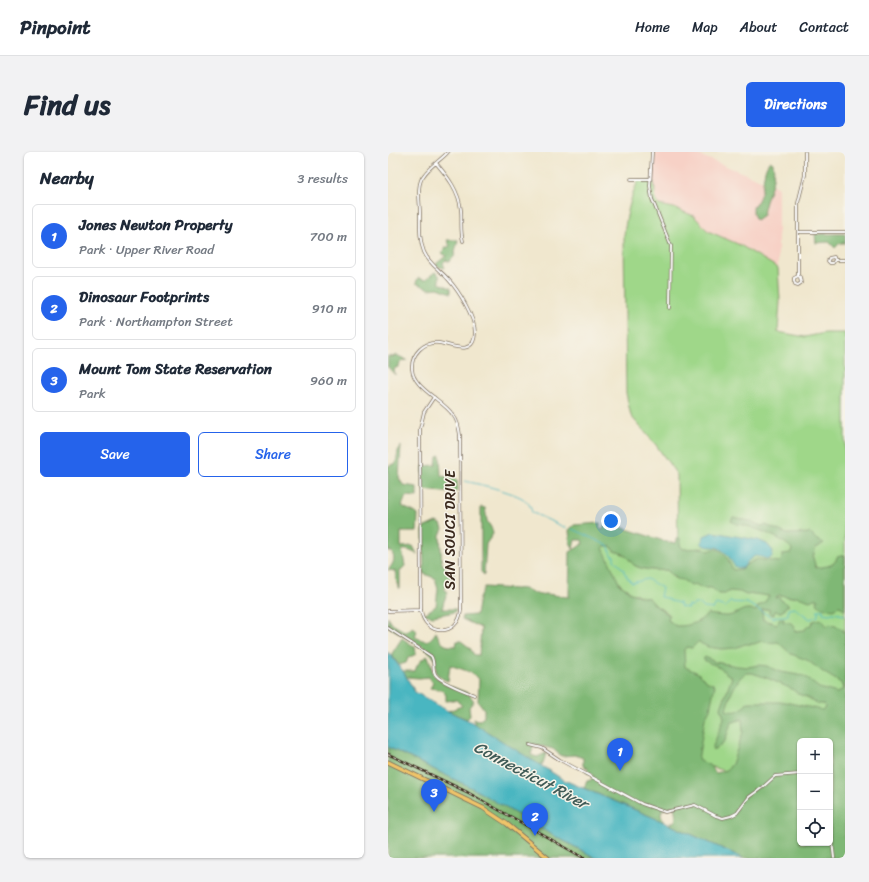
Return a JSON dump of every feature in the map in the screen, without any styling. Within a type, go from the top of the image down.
[{"type":"main road","points":[[388,762],[483,808],[507,824],[548,858]]},
{"type":"street","name":"SAN SOUCI DRIVE","points":[[434,397],[424,412],[420,429],[421,610],[424,620],[428,625],[436,630],[443,630],[449,628],[457,622],[460,617],[461,610],[459,428],[454,416],[449,410],[434,397],[423,388],[414,376],[412,362],[416,353],[423,346],[439,343],[460,348],[466,347],[472,343],[474,333],[469,313],[462,296],[448,279],[430,262],[421,244],[421,182],[424,174],[448,152]]},
{"type":"street","points":[[652,152],[650,179],[653,201],[671,246],[670,308]]},
{"type":"street","points":[[798,276],[794,278],[794,281],[795,284],[798,285],[802,280],[798,276],[798,200],[805,175],[805,152]]},
{"type":"street","points":[[436,163],[458,194],[461,209],[463,241]]},
{"type":"street","points":[[632,179],[650,179]]},
{"type":"street","points":[[798,232],[845,232]]},
{"type":"street","points":[[835,260],[845,260]]},
{"type":"street","points":[[388,611],[421,610]]},
{"type":"street","points":[[388,628],[431,656],[434,661],[434,672],[437,676],[446,683],[474,695]]},
{"type":"street","points":[[530,745],[542,748],[560,760],[642,804],[664,812],[695,805],[716,816],[723,818],[731,816],[737,813],[748,798],[775,776],[797,774]]},
{"type":"street","points":[[833,846],[834,858]]},
{"type":"shaded area","points":[[656,152],[691,152],[778,187],[778,268],[740,245],[708,231],[694,216],[674,208],[659,205],[656,200],[653,172]]},
{"type":"green space","points":[[770,161],[773,163],[774,170],[772,183],[763,215],[756,220],[753,214],[753,207],[760,195],[765,170]]},
{"type":"green space","points":[[638,181],[654,182],[656,200],[659,205],[674,208],[694,216],[708,231],[740,245],[778,268],[780,301],[778,332],[805,337],[825,333],[845,333],[845,705],[739,776],[694,761],[678,665],[676,626],[668,620],[669,614],[637,594],[629,593],[621,585],[614,576],[602,548],[605,546],[611,546],[614,551],[625,555],[637,567],[650,570],[667,570],[675,579],[678,550],[677,475],[656,445],[631,416],[626,393],[624,236],[629,208]]},
{"type":"green space","points":[[815,234],[845,234],[845,243],[840,243],[835,248],[829,242],[816,243]]},
{"type":"green space","points":[[447,240],[458,240],[454,257],[449,262],[446,260],[443,263],[445,268],[439,267],[436,264],[446,256],[442,253],[445,248],[450,246]]},
{"type":"green space","points":[[435,272],[439,275],[439,283],[451,288],[451,293],[438,288],[429,289],[416,283],[418,278],[425,280]]},
{"type":"green space","points":[[396,355],[407,360],[401,361],[398,367],[394,369],[395,375],[388,367],[388,356],[393,357]]},
{"type":"green space","points":[[401,446],[399,478],[403,485],[417,487],[417,497],[406,496],[402,506],[418,515],[417,532],[401,532],[401,547],[413,546],[417,554],[408,550],[402,550],[405,566],[400,571],[400,589],[397,584],[395,571],[388,570],[394,559],[391,551],[388,551],[388,466],[396,463],[398,451]]},
{"type":"green space","points":[[440,455],[441,476],[455,478],[457,480],[458,490],[453,493],[423,490],[423,466],[436,465],[437,456]]},
{"type":"green space","points":[[481,507],[485,508],[487,521],[493,534],[486,544],[484,575],[481,572]]},
{"type":"green space","points":[[733,517],[750,521],[761,526],[766,525],[787,534],[810,533],[817,540],[824,543],[815,549],[813,558],[816,568],[832,564],[837,557],[845,555],[845,610],[840,606],[836,607],[834,610],[820,607],[817,603],[818,599],[810,601],[797,596],[791,597],[779,595],[775,598],[779,597],[789,605],[784,608],[784,610],[781,612],[774,611],[774,615],[769,614],[769,609],[762,610],[763,620],[777,624],[780,619],[784,619],[783,622],[789,622],[795,626],[795,631],[805,630],[813,621],[821,619],[827,626],[830,624],[843,629],[843,632],[845,633],[845,858],[743,858],[669,824],[675,821],[676,816],[674,806],[662,810],[661,815],[664,822],[584,788],[587,781],[591,780],[593,775],[586,772],[589,769],[583,766],[583,758],[575,755],[561,756],[553,749],[534,744],[531,755],[537,757],[546,753],[543,764],[539,765],[475,724],[473,719],[480,720],[484,717],[484,709],[478,701],[479,679],[469,672],[450,665],[448,681],[443,679],[436,673],[434,658],[426,649],[388,626],[388,617],[392,624],[406,632],[413,627],[417,630],[415,637],[419,639],[425,641],[429,640],[436,632],[443,644],[448,646],[456,646],[457,641],[461,641],[470,648],[474,655],[479,655],[481,628],[462,619],[463,616],[476,615],[479,598],[484,587],[522,589],[539,595],[546,594],[569,597],[570,552],[583,544],[582,540],[575,540],[573,549],[570,542],[569,530],[574,525],[600,523],[600,528],[603,529],[605,522],[667,542],[676,543],[678,537],[680,538],[680,545],[683,549],[704,548],[709,551],[718,549],[727,557],[733,570],[742,569],[757,559],[779,562],[782,559],[782,554],[791,553],[792,549],[783,541],[769,534],[736,524],[731,521]],"holes":[[[605,546],[611,546],[614,551],[625,555],[637,567],[650,570],[667,570],[676,579],[683,580],[691,586],[695,584],[702,588],[712,588],[718,594],[725,594],[730,591],[740,592],[746,595],[754,594],[769,596],[764,603],[758,606],[756,611],[752,609],[745,609],[728,616],[708,614],[694,623],[676,626],[668,620],[669,615],[656,606],[649,598],[630,593],[627,589],[620,585],[603,548]],[[699,641],[708,647],[721,649],[735,648],[745,644],[754,644],[762,641],[768,643],[778,642],[791,654],[807,660],[841,683],[843,689],[837,693],[819,688],[804,676],[781,672],[767,666],[759,665],[748,667],[715,662],[705,657],[703,659],[705,661],[716,666],[732,677],[721,708],[724,718],[712,749],[715,750],[725,741],[731,723],[742,719],[743,732],[732,764],[727,770],[716,773],[709,765],[698,760],[705,718],[710,709],[715,685],[706,681],[698,673],[685,667],[684,650],[686,647],[692,648]],[[746,673],[752,673],[767,678],[792,689],[798,694],[818,704],[824,704],[825,708],[822,710],[785,702],[748,702],[736,711],[733,712],[726,710],[733,689],[739,679]]]},
{"type":"green space","points":[[436,522],[441,524],[443,529],[440,535],[442,564],[454,570],[453,576],[449,579],[444,589],[448,592],[442,609],[456,609],[455,612],[433,616],[424,614],[436,606],[438,588],[435,578],[424,574],[423,528]]},
{"type":"green space","points":[[402,638],[415,647],[416,654],[408,658],[406,663],[399,665],[391,655]]},
{"type":"green space","points":[[428,656],[433,674],[444,684],[468,693],[474,701],[469,707],[470,716],[467,719],[448,711],[462,706],[457,700],[446,701],[446,695],[442,690],[430,688],[433,683],[429,677],[406,677],[403,671],[415,671],[420,662]]},
{"type":"green space","points":[[388,747],[472,788],[547,832],[596,858],[388,858]]},
{"type":"water","points":[[713,532],[758,540],[767,544],[773,551],[771,558],[767,559],[755,556],[748,561],[743,568],[737,568],[728,555],[722,550],[717,547],[703,545],[701,543],[704,536]]},
{"type":"water","name":"Connecticut River","points":[[388,652],[403,671],[415,692],[448,711],[470,721],[564,780],[664,822],[743,858],[596,858],[547,832],[472,788],[388,747]]},
{"type":"waterway","points":[[465,481],[509,492],[524,499],[530,506],[532,512]]},
{"type":"waterway","points":[[533,513],[566,528]]},
{"type":"waterway","points":[[572,529],[609,546],[610,553],[614,556],[614,560],[624,570],[632,583],[647,579],[662,588],[660,597],[679,603],[681,607],[688,608],[688,605],[693,606],[694,604],[698,604]]},
{"type":"waterway","points":[[700,604],[704,608],[713,609],[716,604],[725,607],[730,602],[747,603],[773,618],[788,615],[788,609],[795,608],[810,619],[818,616],[818,610],[823,610],[823,613],[845,615]]},
{"type":"railway","points":[[388,754],[467,792],[584,858]]},
{"type":"place","name":"Jones Newton Property","points":[[620,771]]},
{"type":"place","name":"Mount Tom State Reservation","points":[[434,812]]},
{"type":"place","name":"Dinosaur Footprints","points":[[535,836]]}]
